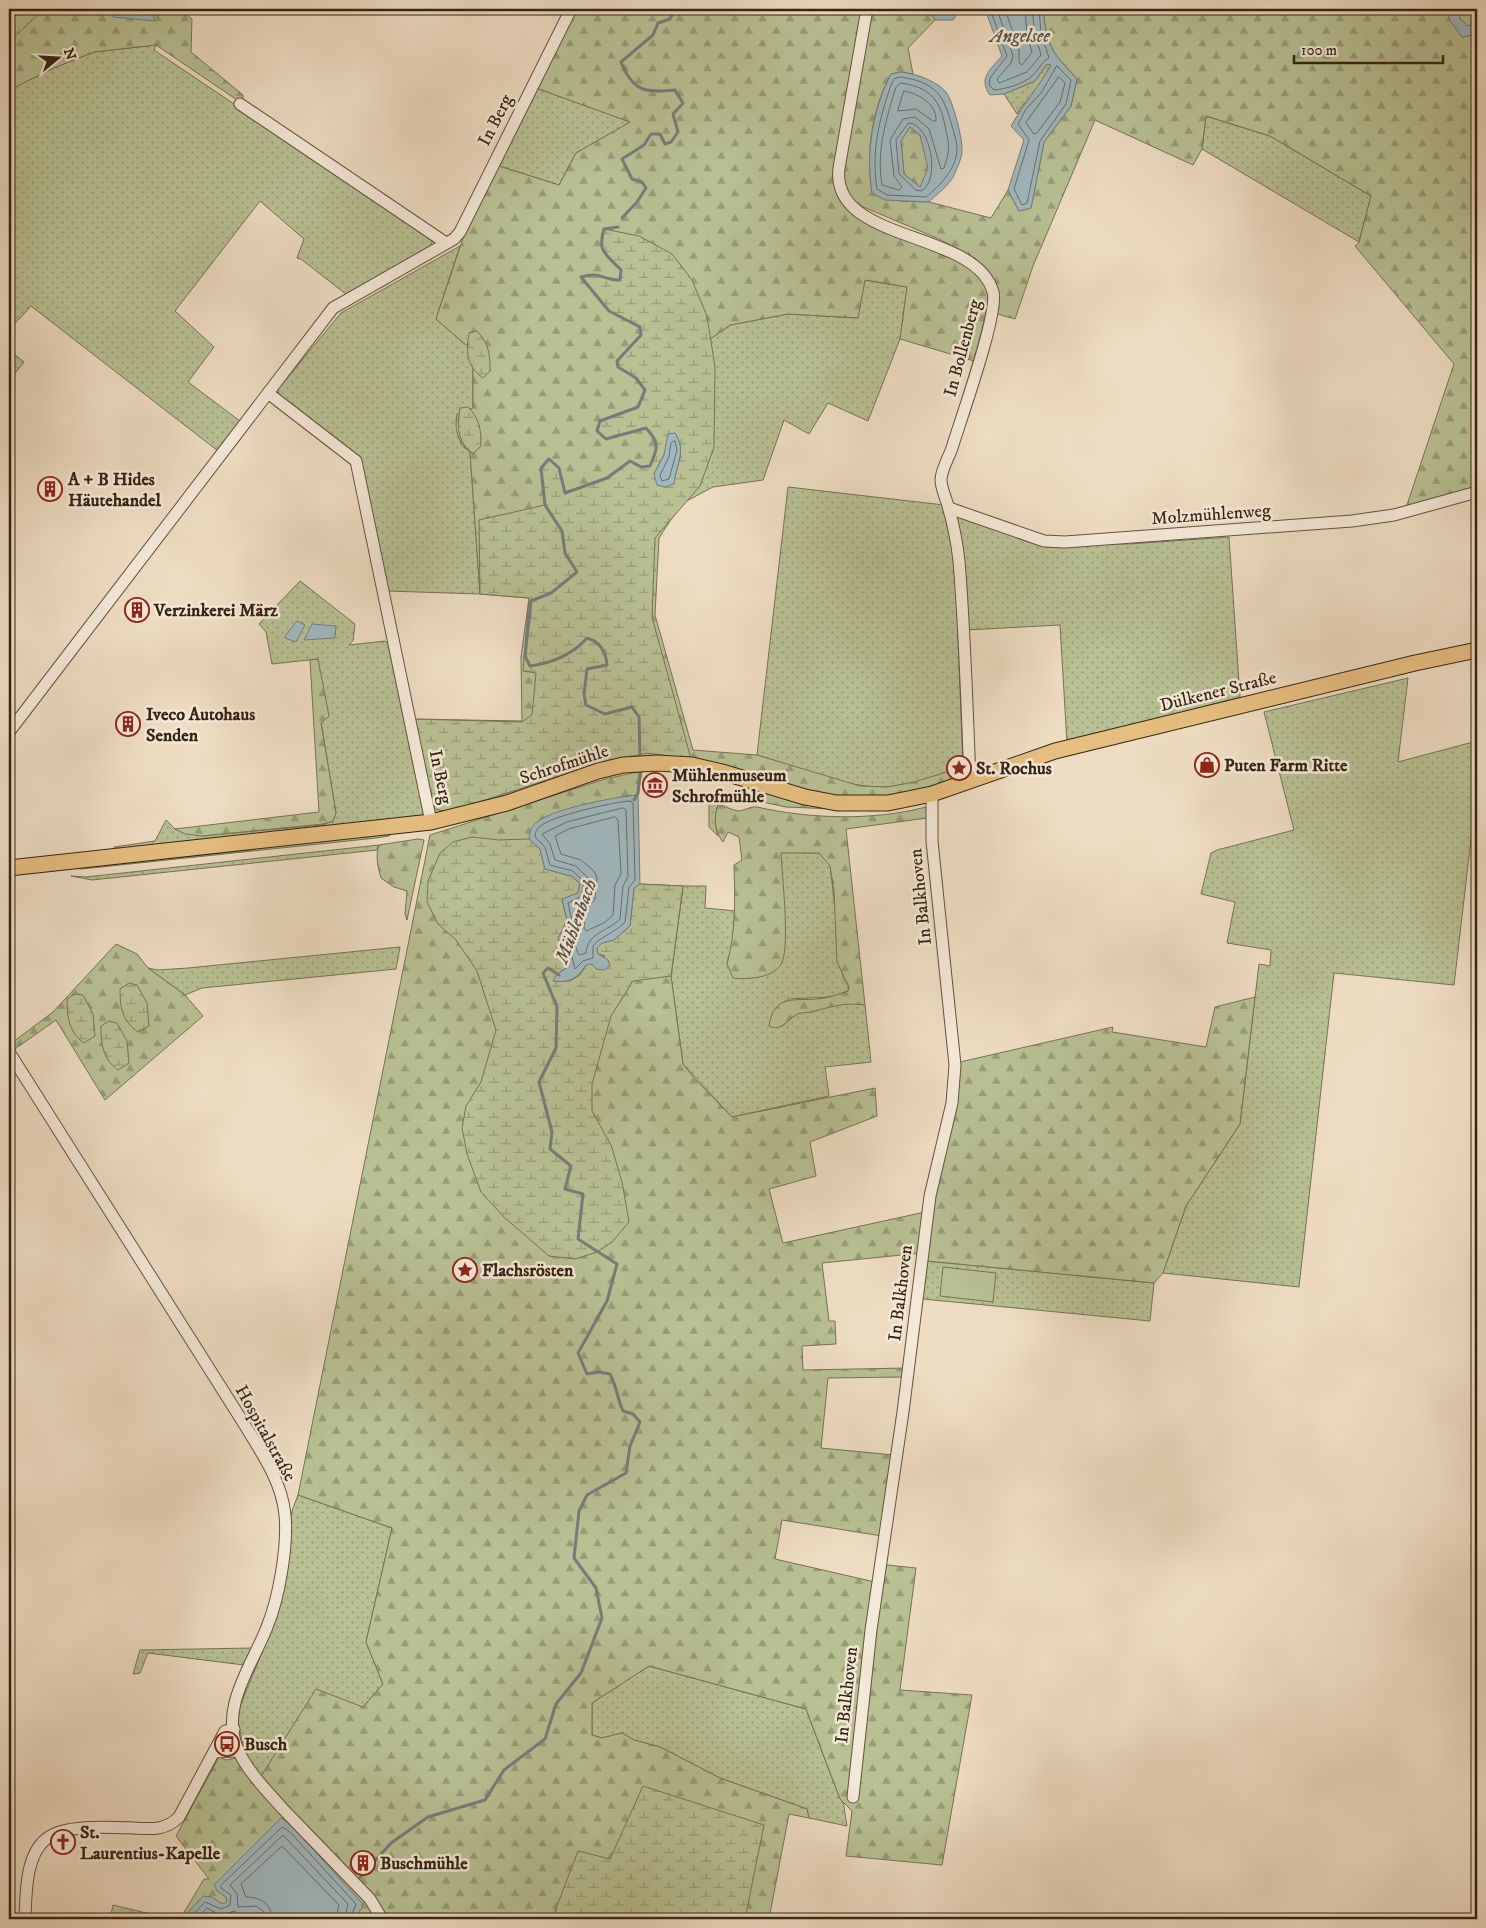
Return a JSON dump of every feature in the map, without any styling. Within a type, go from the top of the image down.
[{"type":"main road","name":"Dülkener Straße","points":[[932,794],[1054,751],[1414,663],[1477,650]]},
{"type":"main road","name":"Schrofmühle","points":[[431,822],[507,803],[598,770],[623,765],[657,763],[692,765],[805,797],[856,804],[888,803],[932,794]]},
{"type":"main road","name":"In Berg","points":[[9,868],[431,822]]},
{"type":"street","name":"In Berg","points":[[9,732],[333,308],[446,243],[460,232],[571,9]]},
{"type":"street","name":"In Bollenberg","points":[[867,9],[839,168],[841,193],[852,206],[881,224],[968,262],[984,276],[993,291],[994,304],[983,349],[941,480],[949,508],[959,560],[970,780]]},
{"type":"street","points":[[240,104],[446,243]]},
{"type":"street","name":"In Berg","points":[[268,393],[356,462],[431,822]]},
{"type":"street","name":"Molzmühlenweg","points":[[949,508],[1044,541],[1065,542],[1352,521],[1394,515],[1477,492]]},
{"type":"street","name":"In Balkhoven","points":[[853,1797],[871,1630],[903,1412],[930,1196],[952,1102],[955,1065],[932,841],[932,794]]},
{"type":"street","name":"Hospitalstraße","points":[[9,1052],[241,1419],[272,1472],[281,1495],[285,1515],[284,1545],[275,1600],[268,1626],[238,1690],[233,1710],[238,1751],[265,1789],[370,1899],[383,1919]]},
{"type":"street","points":[[24,1919],[26,1891],[32,1864],[40,1845],[47,1838],[65,1831],[103,1827],[154,1830],[171,1826],[179,1817],[225,1731],[234,1729]]},
{"type":"street","points":[[214,1752],[238,1751]]},
{"type":"green space","points":[[9,9],[180,9],[192,19],[191,52],[243,95],[243,104],[156,45],[94,52],[54,68],[9,90]]},
{"type":"green space","points":[[9,9],[44,9],[9,42]]},
{"type":"green space","points":[[576,9],[862,9],[833,178],[837,195],[849,209],[867,223],[971,267],[986,283],[991,304],[974,361],[900,339],[907,287],[865,280],[858,318],[788,314],[730,325],[657,377],[681,504],[659,538],[655,615],[693,750],[757,755],[860,786],[887,787],[914,782],[963,767],[961,775],[913,795],[852,800],[660,757],[433,814],[412,719],[522,721],[521,657],[529,598],[480,594],[470,452],[462,444],[456,425],[457,414],[473,408],[473,351],[436,319],[463,238],[499,166],[559,185],[576,153],[630,122],[536,88]]},
{"type":"green space","points":[[870,9],[929,9],[935,20],[908,48],[913,74],[901,72],[891,74],[884,88],[875,117],[870,148],[872,193],[900,201],[929,202],[991,218],[1008,190],[1019,211],[1031,208],[1044,142],[1071,106],[1077,79],[1061,62],[1052,48],[1046,32],[1043,9],[1447,9],[1449,19],[1462,37],[1477,34],[1477,490],[1406,508],[1454,364],[1355,246],[1359,242],[1371,196],[1270,136],[1206,116],[1202,149],[1193,165],[1095,120],[1033,266],[1015,319],[997,314],[991,278],[976,259],[939,239],[854,203],[845,190],[842,175]]},
{"type":"green space","points":[[1460,9],[1477,9],[1477,24],[1468,26],[1460,19]]},
{"type":"green space","points":[[156,45],[154,50],[434,239],[429,248],[347,295],[301,259],[297,258],[304,239],[260,201],[175,311],[214,347],[188,382],[240,421],[218,451],[31,306],[9,330],[9,90],[53,68],[94,52]]},
{"type":"green space","points":[[1047,64],[1051,65],[1037,90],[1017,114],[1004,94],[1035,81]]},
{"type":"green space","points":[[536,88],[631,122],[576,153],[559,185],[499,166]]},
{"type":"green space","points":[[1206,116],[1270,136],[1371,196],[1359,242],[1202,149]]},
{"type":"green space","points":[[910,127],[920,135],[929,168],[920,187],[904,174],[901,141]]},
{"type":"green space","points":[[604,229],[639,236],[672,254],[692,280],[707,316],[715,367],[714,447],[700,486],[655,538],[652,617],[691,759],[647,753],[597,764],[448,812],[435,809],[412,719],[522,722],[532,715],[536,673],[523,671],[529,598],[480,594],[479,520],[545,505],[541,468],[549,459],[559,468],[565,493],[607,478],[630,461],[641,467],[650,466],[655,455],[656,442],[646,428],[606,439],[597,431],[600,421],[638,407],[645,390],[636,378],[618,367],[617,361],[641,336],[640,327],[609,311],[581,277],[594,275],[620,280],[621,270],[604,252],[602,237]],"holes":[[[675,433],[678,440],[680,458],[674,484],[654,474]]]},
{"type":"green space","points":[[460,246],[436,319],[473,351],[473,408],[457,414],[461,445],[470,452],[480,594],[386,591],[360,461],[279,397],[278,389],[341,313]]},
{"type":"green space","points":[[865,280],[907,287],[900,339],[868,421],[828,403],[809,434],[784,420],[763,480],[713,487],[681,504],[657,377],[730,325],[788,314],[857,318]]},
{"type":"green space","points":[[477,331],[484,340],[489,354],[490,371],[483,378],[473,368],[468,358],[469,333]]},
{"type":"green space","points":[[9,350],[24,362],[9,381]]},
{"type":"green space","points":[[468,407],[477,420],[481,435],[481,446],[473,454],[464,444],[459,433],[460,408]]},
{"type":"green space","points":[[788,487],[944,505],[955,559],[963,767],[906,785],[886,787],[854,784],[820,776],[757,755]]},
{"type":"green space","points":[[960,514],[1043,544],[1129,544],[1229,537],[1240,697],[1067,743],[1060,625],[966,630],[955,519]]},
{"type":"green space","points":[[300,581],[355,624],[353,641],[349,645],[385,641],[392,647],[426,816],[115,852],[114,847],[155,841],[166,820],[175,829],[202,836],[322,825],[333,821],[336,813],[321,722],[318,659],[272,664],[266,632],[259,624]]},
{"type":"green space","points":[[318,659],[329,716],[321,723],[336,813],[333,821],[323,824],[202,836],[185,834],[175,829],[319,812],[310,660]]},
{"type":"green space","points":[[1408,678],[1398,762],[1477,741],[1477,788],[1454,985],[1334,973],[1299,1287],[1163,1273],[1186,1206],[1240,1124],[1259,964],[1270,966],[1271,950],[1227,943],[1235,902],[1201,894],[1211,853],[1294,830],[1264,712]]},
{"type":"green space","points":[[642,771],[638,795],[621,797],[563,811],[561,930],[640,884],[683,886],[671,976],[683,1064],[694,1078],[732,1117],[875,1088],[877,1116],[810,1142],[816,1176],[769,1189],[783,1243],[925,1212],[922,1253],[822,1263],[829,1321],[835,1321],[836,1344],[802,1346],[803,1370],[907,1368],[905,1377],[828,1378],[821,1448],[894,1455],[882,1536],[782,1520],[775,1559],[875,1582],[878,1564],[916,1568],[900,1690],[972,1695],[942,1865],[846,1856],[852,1811],[840,1799],[806,1709],[649,1666],[592,1703],[592,1735],[602,1738],[622,1733],[634,1740],[660,1747],[720,1778],[807,1809],[809,1818],[789,1814],[769,1919],[180,1919],[204,1879],[209,1879],[176,1836],[219,1757],[226,1760],[237,1758],[260,1778],[316,1689],[363,1707],[383,1684],[366,1642],[392,1528],[298,1495],[430,835],[605,779]]},
{"type":"green space","points":[[768,793],[834,809],[786,807],[758,801]]},
{"type":"green space","points":[[717,796],[722,798],[717,807],[716,816],[718,836],[709,827],[709,801]]},
{"type":"green space","points":[[722,798],[720,805],[738,811],[757,807],[798,814],[841,817],[885,815],[926,807],[927,818],[846,829],[865,1005],[844,1005],[801,1013],[777,1028],[769,1026],[775,1009],[786,1001],[825,998],[848,991],[849,987],[837,962],[834,891],[830,866],[819,853],[781,853],[785,941],[782,962],[779,967],[774,972],[760,977],[733,978],[727,964],[735,903],[734,865],[742,860],[739,837],[728,832],[723,842],[717,832],[715,820]]},
{"type":"green space","points":[[392,833],[389,836],[376,838],[82,869],[73,868]]},
{"type":"green space","points":[[472,837],[499,840],[529,839],[540,849],[545,869],[571,876],[580,883],[578,893],[562,900],[567,920],[558,939],[566,950],[569,966],[561,971],[554,981],[570,981],[580,975],[586,965],[605,956],[598,954],[597,948],[602,943],[614,940],[630,926],[634,888],[640,884],[683,886],[671,976],[633,981],[611,1016],[592,1084],[592,1111],[611,1145],[622,1182],[629,1222],[612,1242],[597,1252],[575,1259],[549,1256],[505,1218],[481,1192],[467,1154],[462,1128],[466,1106],[481,1082],[496,1030],[477,971],[456,940],[438,924],[427,902],[428,881],[440,853],[453,842]]},
{"type":"green space","points":[[418,839],[424,840],[407,920],[405,914],[407,891],[394,887],[381,878],[377,854],[379,845]]},
{"type":"green space","points":[[379,845],[377,850],[92,880],[71,876],[86,877]]},
{"type":"green space","points":[[780,852],[819,853],[830,865],[843,978],[849,987],[848,991],[831,997],[789,999],[778,1006],[771,1017],[781,1027],[798,1013],[849,1002],[865,1005],[871,1062],[825,1067],[829,1096],[732,1117],[683,1064],[671,976],[683,886],[706,886],[705,908],[736,911],[732,945],[727,964],[785,946]]},
{"type":"green space","points":[[116,944],[137,954],[148,968],[185,995],[203,1016],[105,1100],[56,1020],[12,1051],[9,1045],[53,1012]]},
{"type":"green space","points":[[400,947],[396,969],[202,988],[185,995],[148,968],[158,970],[188,968]]},
{"type":"green space","points":[[129,983],[137,985],[147,1003],[149,1026],[138,1032],[128,1023],[121,1008],[120,989]]},
{"type":"green space","points":[[75,994],[83,995],[93,1014],[95,1036],[84,1043],[75,1034],[68,1018],[67,999]]},
{"type":"green space","points":[[1255,997],[1240,1124],[1186,1206],[1163,1273],[1154,1283],[927,1261],[934,1199],[958,1086],[960,1062],[1113,1027],[1112,1032],[1206,1047],[1215,1007]]},
{"type":"green space","points":[[109,1021],[117,1023],[127,1041],[129,1063],[118,1070],[109,1061],[102,1045],[101,1026]]},
{"type":"green space","points":[[927,1261],[1154,1283],[1150,1321],[923,1299]]},
{"type":"green space","points":[[943,1267],[996,1273],[993,1302],[940,1296]]},
{"type":"green space","points":[[298,1495],[392,1528],[366,1642],[383,1684],[363,1707],[260,1778],[244,1751],[238,1721],[240,1706],[270,1633],[280,1592],[292,1511]]},
{"type":"green space","points":[[252,1648],[244,1665],[148,1653],[140,1673],[133,1674],[140,1650]]},
{"type":"green space","points":[[649,1666],[806,1709],[840,1799],[843,1801],[847,1826],[809,1818],[807,1809],[720,1778],[660,1747],[634,1740],[622,1733],[602,1738],[592,1735],[592,1703]]},
{"type":"green space","points":[[643,1786],[764,1825],[745,1919],[552,1919],[578,1851],[610,1859]]},
{"type":"green space","points":[[113,1905],[171,1919],[110,1919]]},
{"type":"water","points":[[116,9],[151,9],[155,21],[113,17]]},
{"type":"water","points":[[929,9],[960,9],[953,20],[935,20]]},
{"type":"water","name":"Angelsee","points":[[985,9],[1043,9],[1046,32],[1052,48],[1061,62],[1077,79],[1071,106],[1044,142],[1031,208],[1019,211],[1008,190],[1024,140],[1011,126],[1051,65],[1047,64],[1035,81],[1004,94],[990,95],[985,79],[1002,56]]},
{"type":"water","points":[[1447,9],[1460,9],[1460,19],[1468,26],[1477,24],[1477,34],[1462,37],[1449,19]]},
{"type":"water","points":[[901,72],[919,76],[942,88],[949,97],[957,121],[961,138],[961,157],[951,180],[929,202],[885,200],[872,193],[870,148],[872,132],[879,103],[891,74]],"holes":[[[910,127],[920,135],[928,168],[920,187],[904,174],[901,141]]]},
{"type":"water","points":[[675,433],[680,446],[680,458],[674,484],[665,487],[657,485],[654,474],[664,455],[668,434]]},
{"type":"water","points":[[297,621],[305,625],[296,642],[285,638],[285,636]]},
{"type":"water","points":[[312,624],[336,626],[335,638],[304,640]]},
{"type":"water","points":[[638,795],[640,884],[634,888],[630,926],[614,940],[602,943],[597,948],[598,954],[608,960],[610,966],[604,970],[596,969],[592,964],[586,965],[576,977],[568,981],[553,981],[556,975],[569,966],[566,950],[558,939],[567,920],[562,899],[578,893],[580,883],[571,876],[545,869],[540,849],[529,839],[531,829],[537,822],[557,812],[615,798]]},
{"type":"water","points":[[281,1818],[292,1826],[362,1903],[362,1908],[354,1919],[256,1919],[248,1916],[247,1919],[182,1919],[203,1896],[212,1897],[222,1904],[227,1902],[226,1897],[217,1891],[214,1885]]},
{"type":"waterway","name":"Mühlenbach","points":[[622,218],[637,202],[646,188],[642,182],[632,179],[622,159],[644,145],[651,134],[660,134],[665,144],[671,142],[678,132],[673,114],[683,103],[675,90],[648,90],[636,85],[630,79],[621,62],[653,35],[658,23],[670,19],[672,9]]},
{"type":"waterway","name":"Mühlenbach","points":[[618,227],[604,229],[602,248],[621,270],[620,280],[594,275],[581,277],[609,311],[640,327],[641,335],[617,361],[618,367],[636,378],[645,390],[638,407],[600,421],[597,431],[606,439],[646,428],[656,442],[655,455],[650,466],[641,467],[630,461],[607,478],[565,493],[559,468],[549,459],[541,468],[545,505],[562,531],[565,553],[577,572],[551,593],[531,601],[525,656],[530,666],[546,663],[569,653],[587,638],[596,642],[604,652],[607,665],[587,669],[584,694],[586,705],[605,714],[632,707],[639,717],[640,756]]},
{"type":"waterway","name":"Mühlenbach","points":[[634,800],[638,793],[640,773]]},
{"type":"waterway","name":"Mühlenbach","points":[[357,1881],[391,1843],[428,1817],[485,1800],[504,1770],[545,1739],[556,1704],[581,1673],[602,1618],[596,1588],[574,1558],[579,1511],[587,1495],[626,1473],[630,1446],[640,1422],[633,1414],[623,1411],[610,1374],[599,1372],[587,1374],[578,1353],[607,1301],[617,1264],[578,1239],[583,1194],[565,1189],[571,1166],[550,1149],[552,1132],[539,1082],[556,1048],[557,1007],[543,973],[548,968],[559,975]]},
{"type":"place","name":"A + B Hides Häutehandel","points":[[50,489]]},
{"type":"place","name":"Verzinkerei März","points":[[137,610]]},
{"type":"place","name":"Iveco Autohaus Senden","points":[[128,724]]},
{"type":"place","name":"Puten Farm Ritte","points":[[1207,765]]},
{"type":"place","name":"St. Rochus","points":[[959,768]]},
{"type":"place","name":"Mühlenmuseum Schrofmühle","points":[[655,785]]},
{"type":"place","name":"Flachsrösten","points":[[465,1270]]},
{"type":"place","name":"Busch","points":[[227,1744]]},
{"type":"place","name":"St. Laurentius-Kapelle","points":[[63,1842]]},
{"type":"place","name":"Buschmühle","points":[[363,1863]]}]
